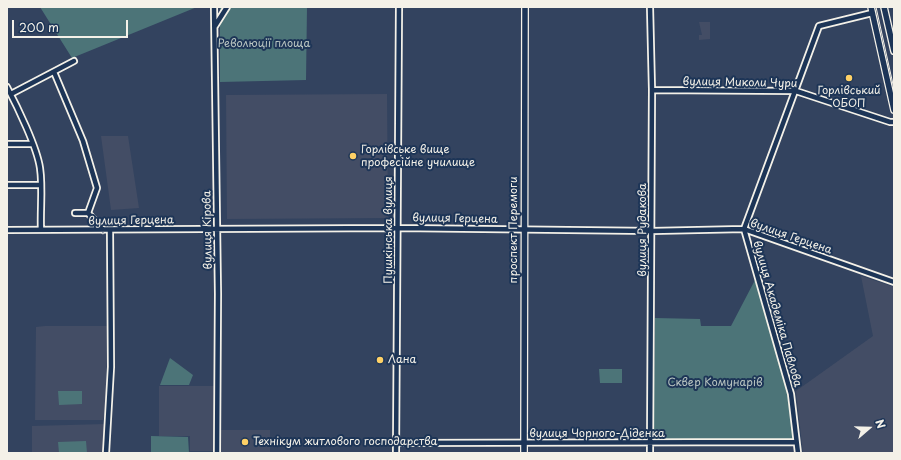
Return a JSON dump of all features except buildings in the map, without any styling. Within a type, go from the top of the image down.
[{"type":"main road","name":"проспект Перемоги","points":[[524,453],[525,7]]},
{"type":"main road","points":[[884,7],[894,51]]},
{"type":"main road","points":[[872,10],[894,110]]},
{"type":"street","name":"вулиця Кірова","points":[[214,7],[217,229],[217,453]]},
{"type":"street","points":[[214,26],[227,7]]},
{"type":"street","name":"Пушкінська вулиця","points":[[396,453],[399,228],[399,7]]},
{"type":"street","name":"вулиця Рудакова","points":[[650,7],[652,90],[650,453]]},
{"type":"street","name":"вулиця Академіка Павлова","points":[[798,453],[791,394],[744,229],[819,26],[872,10]]},
{"type":"street","points":[[11,94],[74,61]]},
{"type":"street","points":[[54,72],[83,141],[97,188],[88,213]]},
{"type":"street","points":[[7,87],[32,144],[40,168],[40,230]]},
{"type":"street","name":"вулиця Миколи Чури","points":[[652,90],[796,91],[890,122],[894,122]]},
{"type":"street","points":[[7,144],[32,144]]},
{"type":"street","points":[[7,185],[40,185]]},
{"type":"street","points":[[75,213],[88,213],[103,230]]},
{"type":"street","name":"вулиця Герцена","points":[[7,230],[399,228],[652,231],[744,229],[894,282]]},
{"type":"street","points":[[106,453],[111,367],[110,230]]},
{"type":"street","name":"вулиця Чорного-Діденка","points":[[396,443],[796,442]]},
{"type":"shaded area","points":[[699,22],[710,22],[710,39],[699,40],[699,35],[702,35]]},
{"type":"shaded area","points":[[387,94],[388,218],[227,219],[226,95]]},
{"type":"shaded area","points":[[101,136],[128,136],[139,208],[111,210]]},
{"type":"shaded area","points":[[861,276],[894,287],[894,453],[803,453],[796,391],[873,336]]},
{"type":"shaded area","points":[[107,326],[106,412],[103,420],[35,420],[36,327]]},
{"type":"shaded area","points":[[159,386],[216,386],[216,451],[190,451],[190,436],[159,436]]},
{"type":"shaded area","points":[[105,424],[103,453],[32,453],[32,426]]},
{"type":"shaded area","name":"Технікум житлового господарства","points":[[220,430],[270,430],[270,453],[221,453]]},
{"type":"green space","points":[[40,7],[197,7],[72,58]]},
{"type":"green space","name":"Революції площа","points":[[220,7],[307,7],[306,80],[220,82]]},
{"type":"green space","name":"Сквер Комунарів","points":[[755,280],[788,395],[793,439],[653,441],[655,318],[700,319],[701,326],[731,326]]},
{"type":"green space","points":[[170,358],[193,375],[189,385],[160,385]]},
{"type":"green space","points":[[599,369],[622,369],[622,383],[600,383]]},
{"type":"green space","points":[[58,391],[82,391],[82,404],[59,405]]},
{"type":"green space","points":[[151,436],[188,437],[189,453],[151,453]]},
{"type":"green space","points":[[86,441],[87,453],[59,453],[58,442]]},
{"type":"tram line","points":[[876,7],[894,89]]},
{"type":"place","name":"Горлівський ОБОП","points":[[849,78]]},
{"type":"place","name":"Горлівське вище професійне училище","points":[[353,156]]},
{"type":"place","name":"Лана","points":[[380,360]]},
{"type":"place","name":"Технікум житлового господарства","points":[[245,442]]}]
